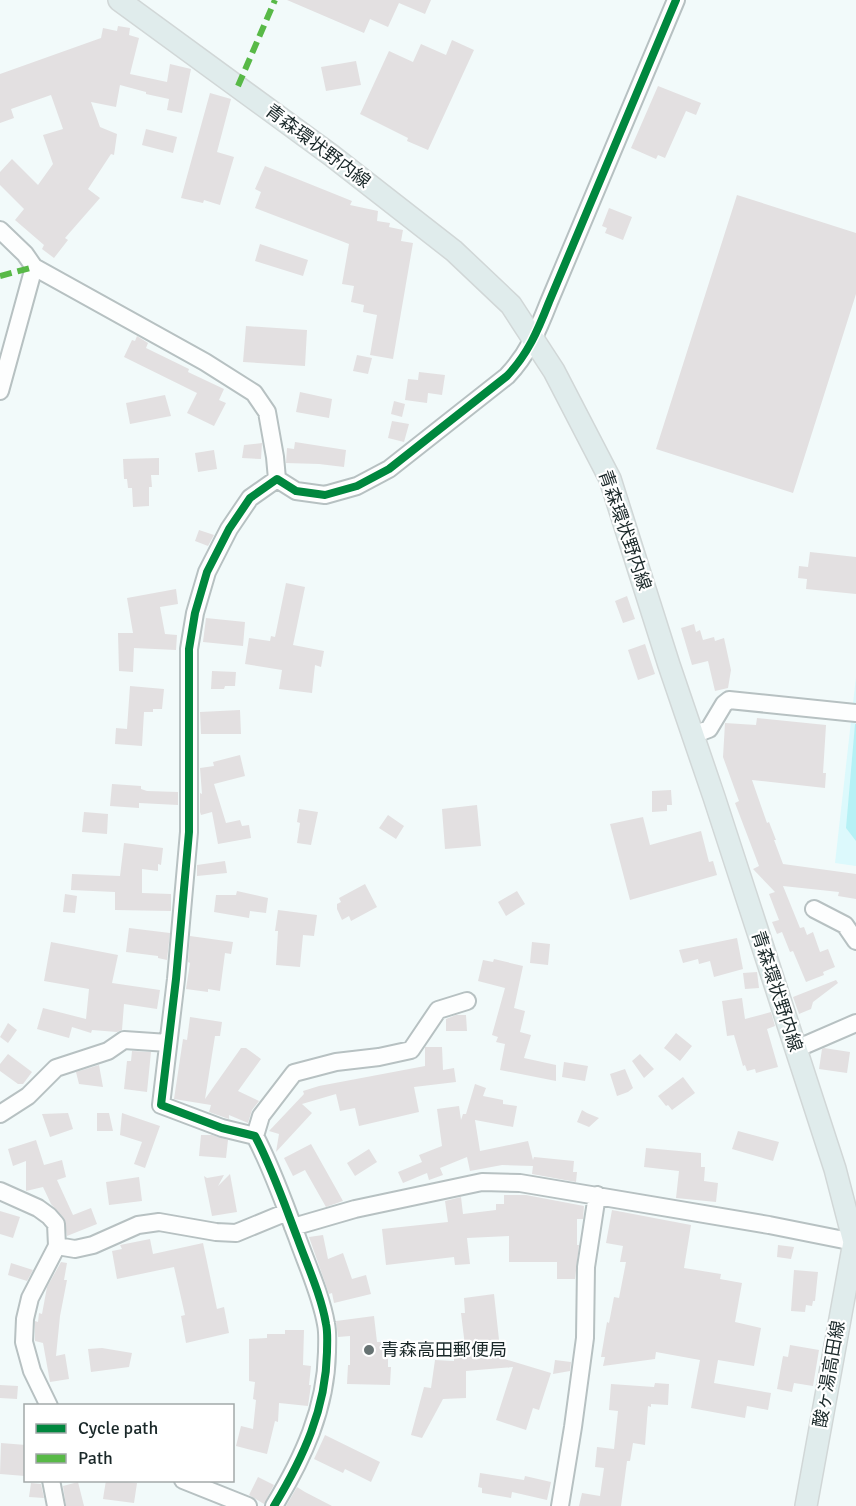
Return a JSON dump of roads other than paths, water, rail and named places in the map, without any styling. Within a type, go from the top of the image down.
[{"type":"main road","name":"青森環状野内線","points":[[119,0],[331,155],[454,250],[511,305],[554,371],[610,479],[835,1169],[855,1243]]},
{"type":"main road","name":"酸ヶ湯高田線","points":[[806,1506],[855,1243]]},
{"type":"street","points":[[277,479],[296,491],[325,495],[357,486],[389,469],[507,376],[521,361],[534,339],[676,0]]},
{"type":"street","points":[[0,230],[25,254],[34,267],[205,362],[254,393],[267,412],[277,479]]},
{"type":"street","points":[[0,391],[34,267]]},
{"type":"street","points":[[255,1136],[222,1128],[161,1105],[176,979],[189,832],[189,649],[195,613],[207,572],[229,529],[250,498],[277,479]]},
{"type":"street","points":[[693,735],[709,729],[724,704],[729,700],[856,713]]},
{"type":"street","points":[[814,909],[845,925],[856,941]]},
{"type":"street","points":[[274,1506],[290,1480],[308,1442],[321,1405],[326,1367],[327,1325],[290,1219],[255,1136],[261,1116],[294,1073],[336,1062],[379,1057],[411,1050],[438,1010],[467,1000]]},
{"type":"street","points":[[796,1049],[856,1023]]},
{"type":"street","points":[[0,1114],[28,1096],[56,1068],[108,1051],[124,1040],[168,1043]]},
{"type":"street","points":[[57,1246],[75,1249],[93,1245],[138,1225],[159,1222],[216,1232],[237,1233],[290,1219],[355,1209],[482,1182],[520,1183],[769,1225],[855,1243]]},
{"type":"street","points":[[0,1191],[38,1208],[56,1224],[57,1246],[30,1299],[25,1319],[24,1342],[32,1371],[48,1404]]},
{"type":"street","points":[[560,1506],[585,1338],[586,1268],[597,1196]]},
{"type":"street","points":[[51,1482],[56,1506]]},
{"type":"street","points":[[188,1482],[248,1506]]},
{"type":"place","name":"青森高田郵便局","points":[[369,1350]]}]
